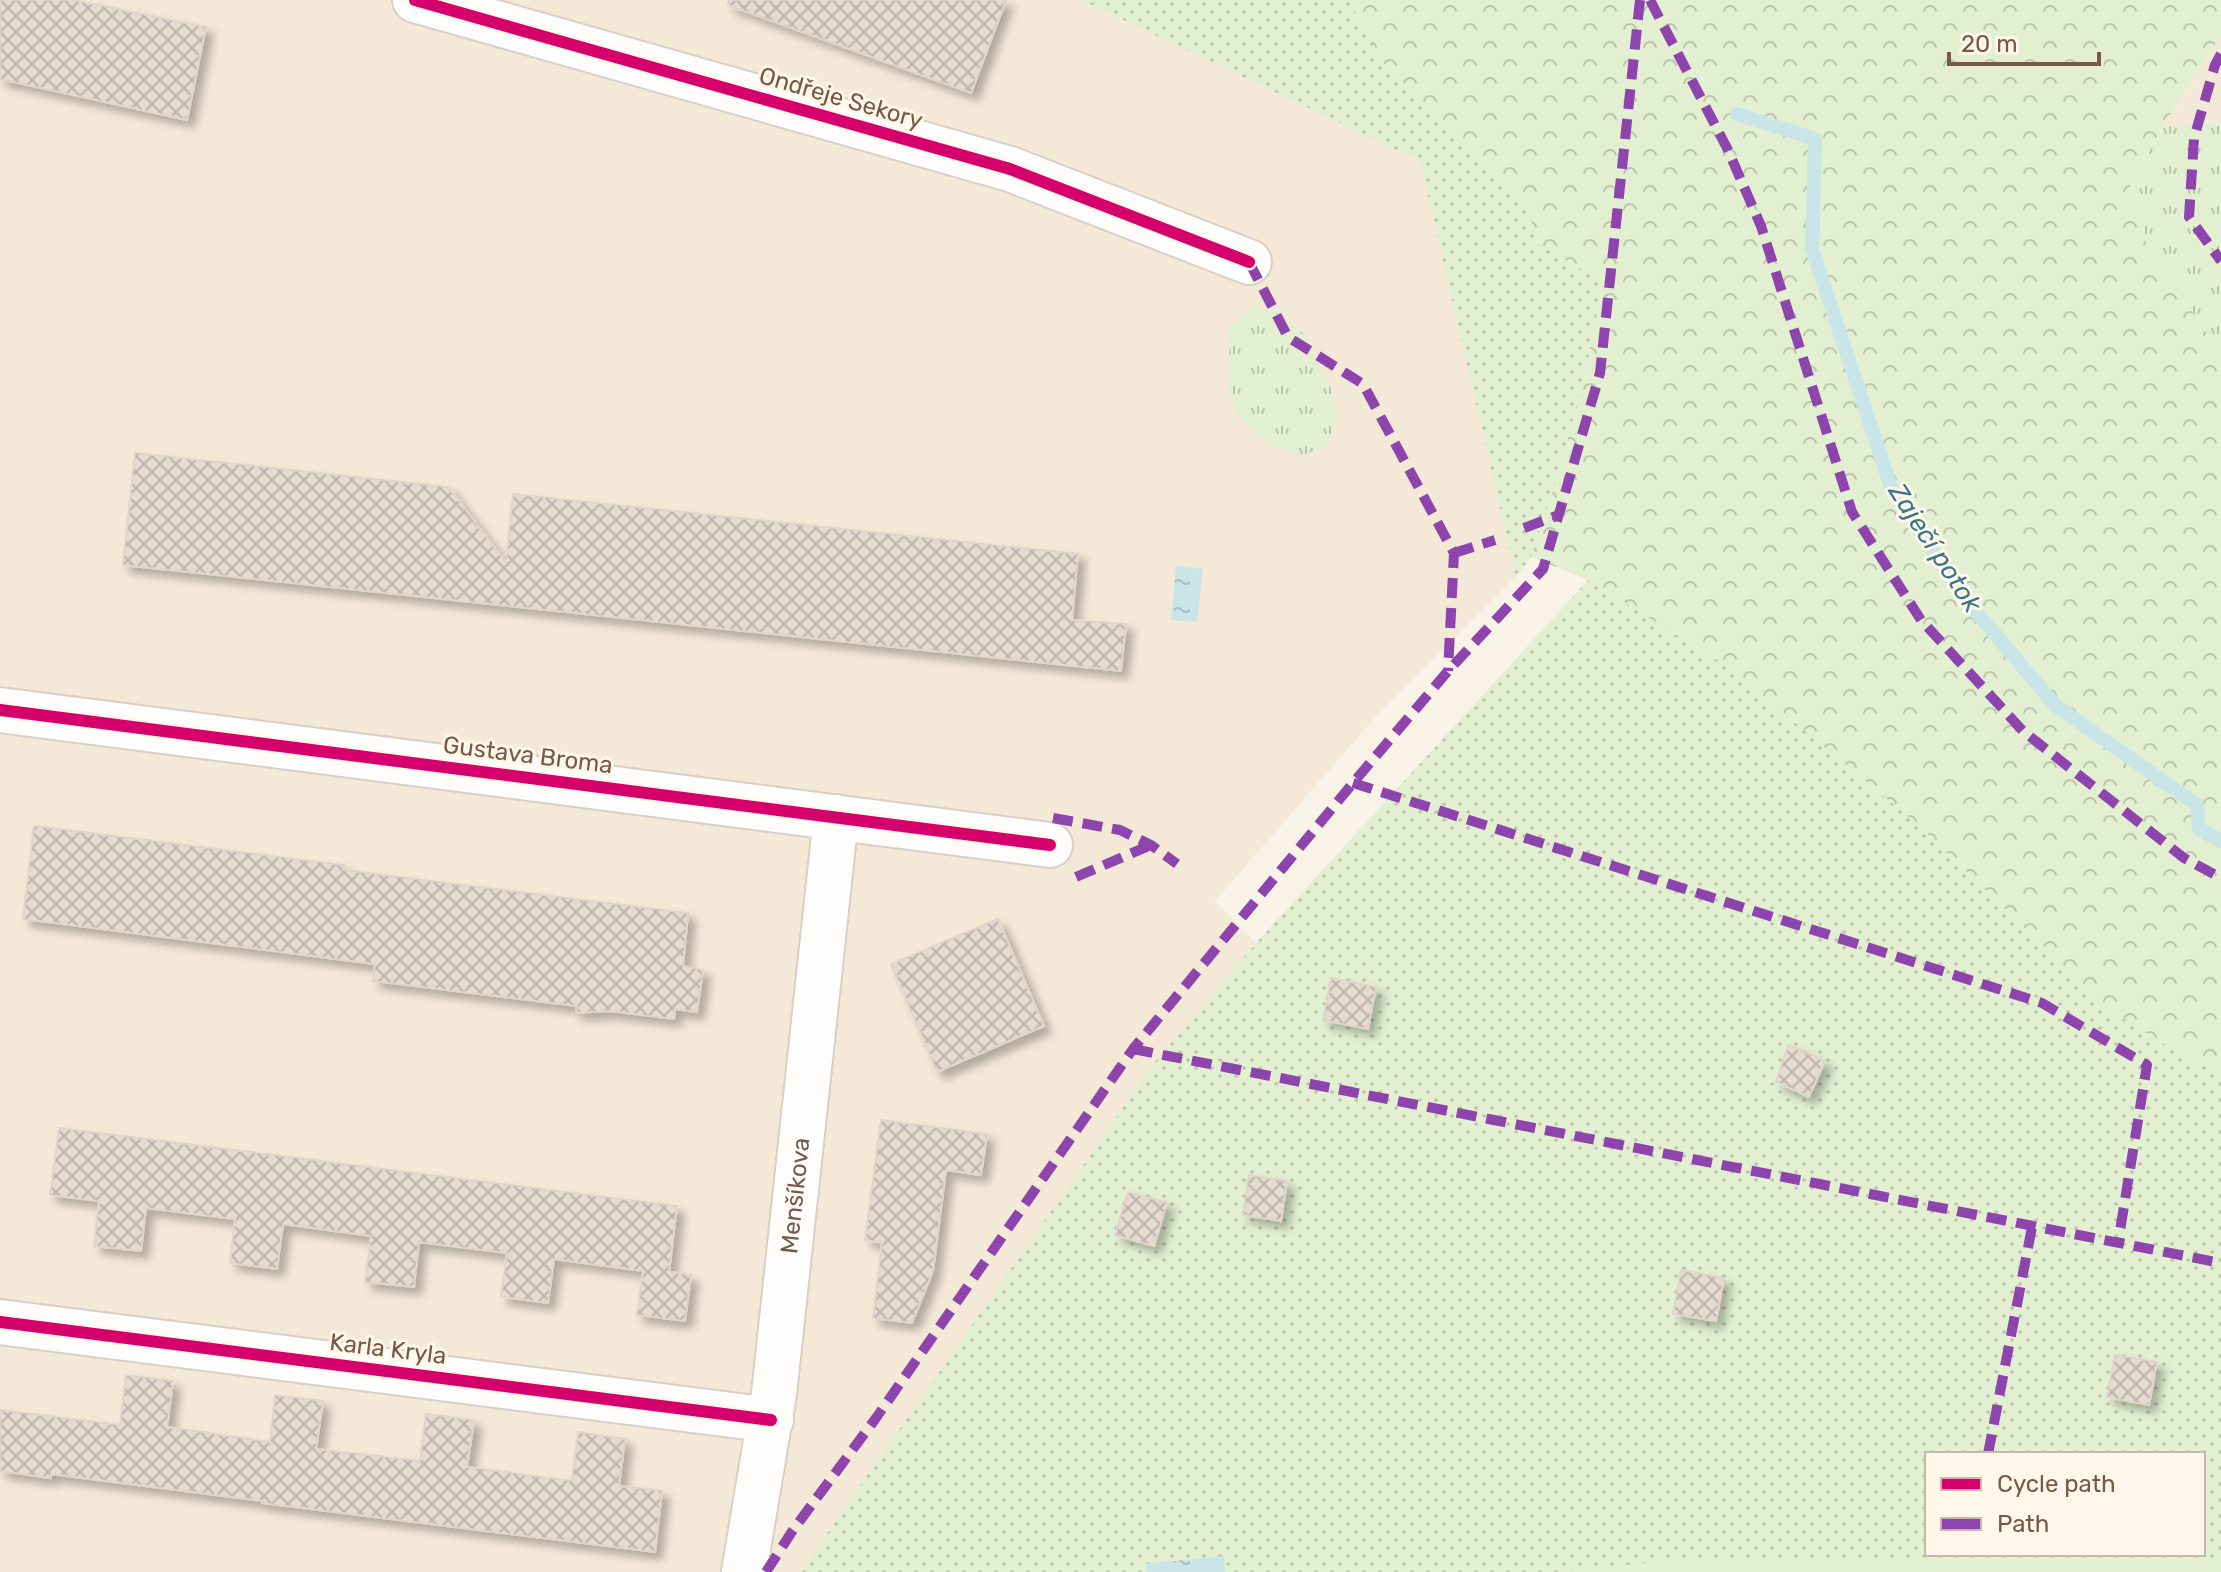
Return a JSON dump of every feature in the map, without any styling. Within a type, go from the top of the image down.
[{"type":"street","name":"Ondřeje Sekory","points":[[415,0],[1010,169],[1249,262]]},
{"type":"street","name":"Gustava Broma","points":[[0,710],[1050,845]]},
{"type":"street","name":"Menšíkova","points":[[744,1572],[771,1420],[836,817]]},
{"type":"street","name":"Karla Kryla","points":[[0,1322],[771,1420]]},
{"type":"shaded area","points":[[0,0],[1081,0],[1420,161],[1516,577],[1387,704],[1215,901],[1256,943],[1154,1063],[800,1572],[0,1572]]},
{"type":"shaded area","points":[[2221,35],[2221,122],[2164,127]]},
{"type":"green space","points":[[1081,0],[1349,0],[1385,65],[1503,178],[1527,207],[1539,245],[1602,281],[1587,365],[1559,472],[1531,557],[1516,577],[1420,161]]},
{"type":"green space","points":[[1349,0],[2221,0],[2221,35],[2129,181],[2148,248],[2218,349],[2221,349],[2221,1074],[2192,1061],[2110,1011],[1917,824],[1728,667],[1588,580],[1531,557],[1559,472],[1587,365],[1602,281],[1539,245],[1527,207],[1503,178],[1385,65]]},
{"type":"green space","points":[[2221,122],[2221,349],[2218,349],[2148,248],[2129,181],[2164,127]]},
{"type":"green space","points":[[1253,305],[1276,312],[1303,333],[1331,389],[1338,420],[1326,447],[1299,456],[1267,444],[1236,413],[1228,382],[1230,328]]},
{"type":"green space","points":[[1588,580],[1728,667],[1917,824],[2110,1011],[2192,1061],[2221,1074],[2221,1561],[1656,1562],[1559,1572],[800,1572],[1154,1063],[1256,943]]},
{"type":"green space","points":[[2221,1561],[2221,1572],[1559,1572],[1656,1562]]},
{"type":"water","points":[[1176,566],[1203,569],[1197,622],[1171,620]]},
{"type":"water","points":[[1224,1556],[1225,1572],[1147,1572],[1146,1564]]},
{"type":"building","points":[[0,0],[74,0],[206,27],[187,120],[0,79]]},
{"type":"building","points":[[729,0],[1006,0],[971,93],[728,5]]},
{"type":"building","points":[[135,453],[448,487],[506,562],[513,494],[1078,554],[1072,620],[1126,624],[1121,671],[123,565]]},
{"type":"building","points":[[34,826],[344,865],[343,870],[688,913],[683,966],[703,970],[697,1012],[675,1009],[674,1019],[610,1011],[576,1013],[577,1006],[373,981],[375,964],[23,919]]},
{"type":"building","points":[[998,919],[1044,1026],[937,1072],[891,964]]},
{"type":"building","points":[[1331,978],[1376,987],[1368,1029],[1323,1020]]},
{"type":"building","points":[[1788,1045],[1825,1061],[1809,1097],[1776,1082]]},
{"type":"building","points":[[881,1120],[987,1134],[981,1175],[946,1170],[933,1271],[912,1323],[873,1318],[882,1243],[865,1240]]},
{"type":"building","points":[[59,1128],[677,1206],[669,1272],[691,1275],[685,1321],[637,1315],[643,1271],[554,1259],[548,1303],[501,1297],[507,1253],[419,1242],[414,1287],[365,1282],[371,1236],[283,1224],[277,1269],[230,1263],[235,1219],[146,1208],[141,1251],[94,1246],[99,1201],[50,1195]]},
{"type":"building","points":[[1249,1175],[1287,1181],[1281,1221],[1243,1215]]},
{"type":"building","points":[[1128,1192],[1167,1203],[1154,1246],[1115,1235]]},
{"type":"building","points":[[1681,1270],[1724,1278],[1716,1321],[1673,1314]]},
{"type":"building","points":[[2115,1355],[2157,1362],[2149,1405],[2107,1397]]},
{"type":"building","points":[[126,1375],[173,1381],[167,1427],[270,1442],[275,1395],[323,1401],[316,1449],[420,1461],[426,1414],[474,1420],[467,1467],[572,1481],[578,1432],[625,1439],[619,1486],[662,1491],[655,1552],[51,1474],[51,1478],[0,1471],[0,1410],[120,1425]]},
{"type":"waterway","name":"Zaječí potok","points":[[1737,114],[1815,139],[1812,249],[1891,487],[1961,594],[2055,705],[2197,805],[2199,829],[2221,841]]},
{"type":"marked path","points":[[766,1572],[1133,1049],[1448,671],[1543,569],[1600,373],[1640,0]]},
{"type":"marked path","points":[[1650,0],[1727,148],[1761,226],[1852,512],[1921,620],[2023,731],[2184,858],[2221,878]]},
{"type":"marked path","points":[[2221,54],[2194,138],[2189,217],[2221,261]]},
{"type":"marked path","points":[[1249,262],[1288,337],[1363,384],[1454,553],[1448,671]]},
{"type":"marked path","points":[[1524,528],[1559,515]]},
{"type":"marked path","points":[[1454,553],[1495,540]]},
{"type":"marked path","points":[[1353,783],[2042,1003],[2147,1065],[2118,1243]]},
{"type":"marked path","points":[[1053,818],[1120,830],[1151,845],[1177,864]]},
{"type":"marked path","points":[[1076,877],[1151,845]]},
{"type":"marked path","points":[[1133,1049],[2221,1263]]},
{"type":"marked path","points":[[1988,1452],[2032,1227]]},
{"type":"cycle path","points":[[415,0],[1010,169],[1249,262]]},
{"type":"cycle path","points":[[0,710],[1050,845]]},
{"type":"cycle path","points":[[0,1322],[771,1420]]}]
